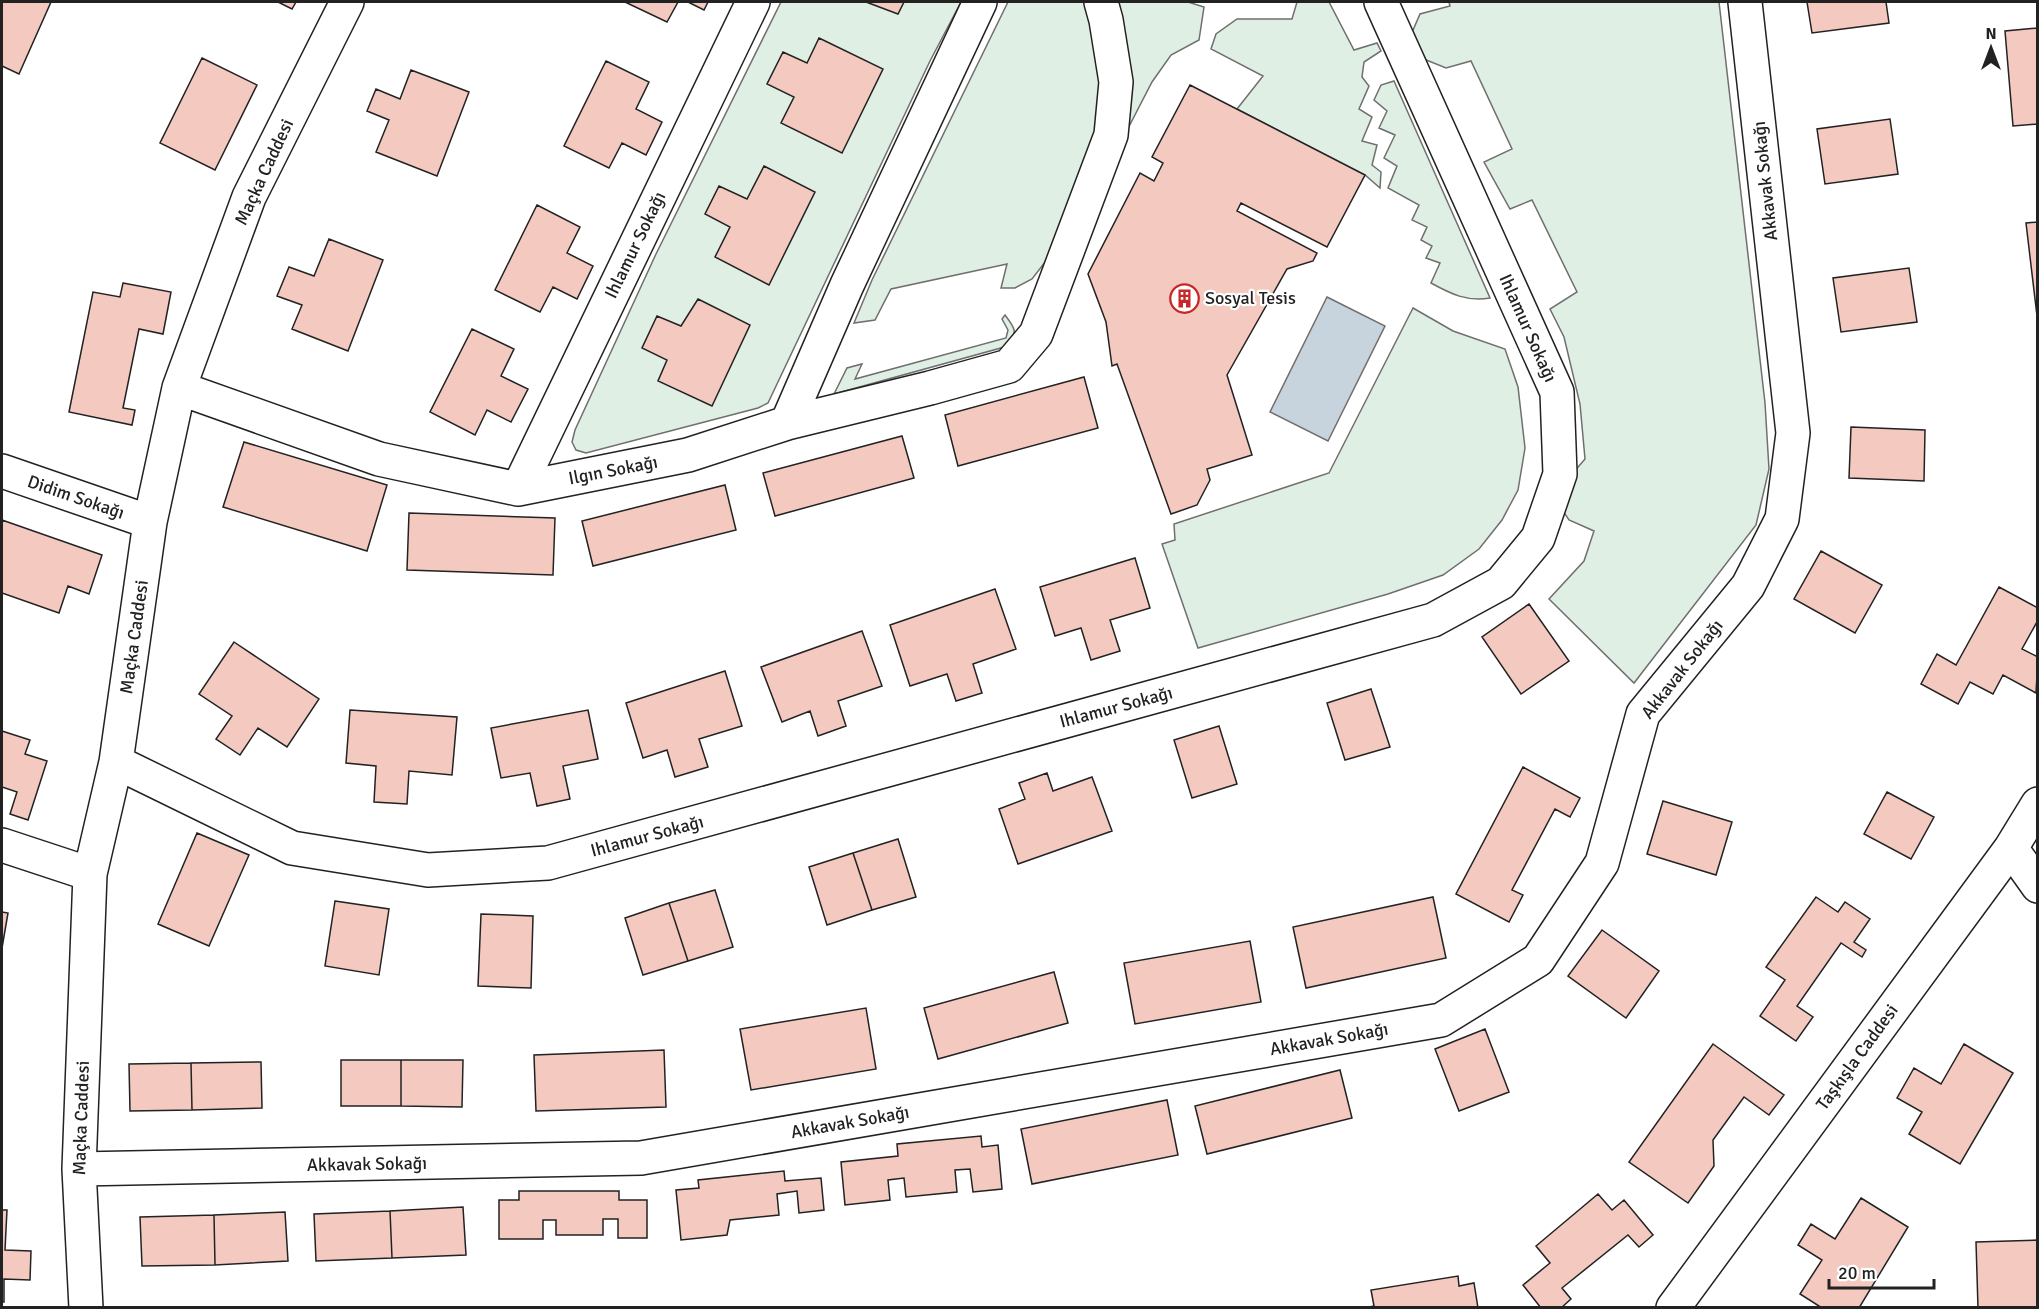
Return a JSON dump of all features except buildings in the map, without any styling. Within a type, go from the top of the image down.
[{"type":"street","name":"Maçka Caddesi","points":[[86,1308],[79,1169],[90,874],[116,762],[150,522],[179,388],[249,197],[348,2]]},
{"type":"street","name":"Ihlamur Sokağı","points":[[518,489],[753,2]]},
{"type":"street","points":[[787,423],[847,285],[980,2]]},
{"type":"street","name":"Ilgın Sokağı","points":[[179,388],[380,459],[518,489],[688,455],[787,423],[1009,366],[1035,334],[1111,135],[1116,82],[1101,2]]},
{"type":"street","name":"Ihlamur Sokağı","points":[[116,762],[292,848],[428,870],[548,863],[1433,620],[1501,583],[1538,538],[1560,474],[1557,392],[1381,2]]},
{"type":"street","name":"Akkavak Sokağı","points":[[79,1169],[641,1158],[1441,1020],[1538,960],[1602,863],[1643,714],[1748,586],[1782,519],[1793,433],[1745,2]]},
{"type":"street","name":"Didim Sokağı","points":[[2,471],[150,522]]},
{"type":"street","name":"Taşkışla Caddesi","points":[[1673,1308],[2011,848],[2037,804]]},
{"type":"street","points":[[2,845],[90,874]]},
{"type":"street","points":[[2011,848],[2037,886]]},
{"type":"green space","points":[[781,2],[961,2],[930,61],[768,403],[758,408],[586,453],[576,450],[572,442],[575,430],[656,254]]},
{"type":"green space","points":[[1008,2],[1084,2],[1092,19],[1104,116],[1056,248],[1032,279],[1015,288],[1001,288],[1007,264],[891,289],[875,320],[854,323],[872,280]]},
{"type":"green space","points":[[1114,2],[1188,2],[1204,7],[1199,40],[1171,55],[1152,82],[1122,140]]},
{"type":"green space","points":[[1297,2],[1329,2],[1354,50],[1377,43],[1381,51],[1364,62],[1362,77],[1369,86],[1359,109],[1372,117],[1362,141],[1377,145],[1372,165],[1381,172],[1380,188],[1365,175],[1237,109],[1263,76],[1211,49],[1216,34],[1237,19],[1292,19]]},
{"type":"green space","points":[[1449,2],[1719,2],[1765,403],[1769,469],[1756,525],[1634,683],[1549,599],[1584,561],[1594,531],[1569,520],[1553,496],[1585,459],[1580,404],[1564,337],[1550,309],[1577,292],[1532,200],[1510,209],[1484,162],[1512,149],[1471,61],[1446,68],[1404,51],[1420,14],[1450,6]]},
{"type":"green space","points":[[1394,81],[1490,298],[1474,299],[1459,296],[1431,283],[1440,263],[1426,258],[1432,246],[1421,240],[1427,227],[1412,220],[1419,205],[1388,188],[1397,166],[1384,158],[1395,135],[1379,128],[1387,111],[1374,100],[1381,85]]},
{"type":"green space","points":[[1413,308],[1453,331],[1505,349],[1518,387],[1525,448],[1518,490],[1502,520],[1479,549],[1443,575],[1388,594],[1198,648],[1162,544],[1175,540],[1174,524],[1329,473]]},
{"type":"green space","points":[[1005,315],[1014,330],[1008,346],[834,394],[847,368],[862,364],[855,379],[1006,338],[1008,330],[1002,319]]},
{"type":"shaded area","points":[[1327,297],[1385,326],[1328,441],[1270,412]]},
{"type":"place","name":"Sosyal Tesis","points":[[1184,298]]}]
